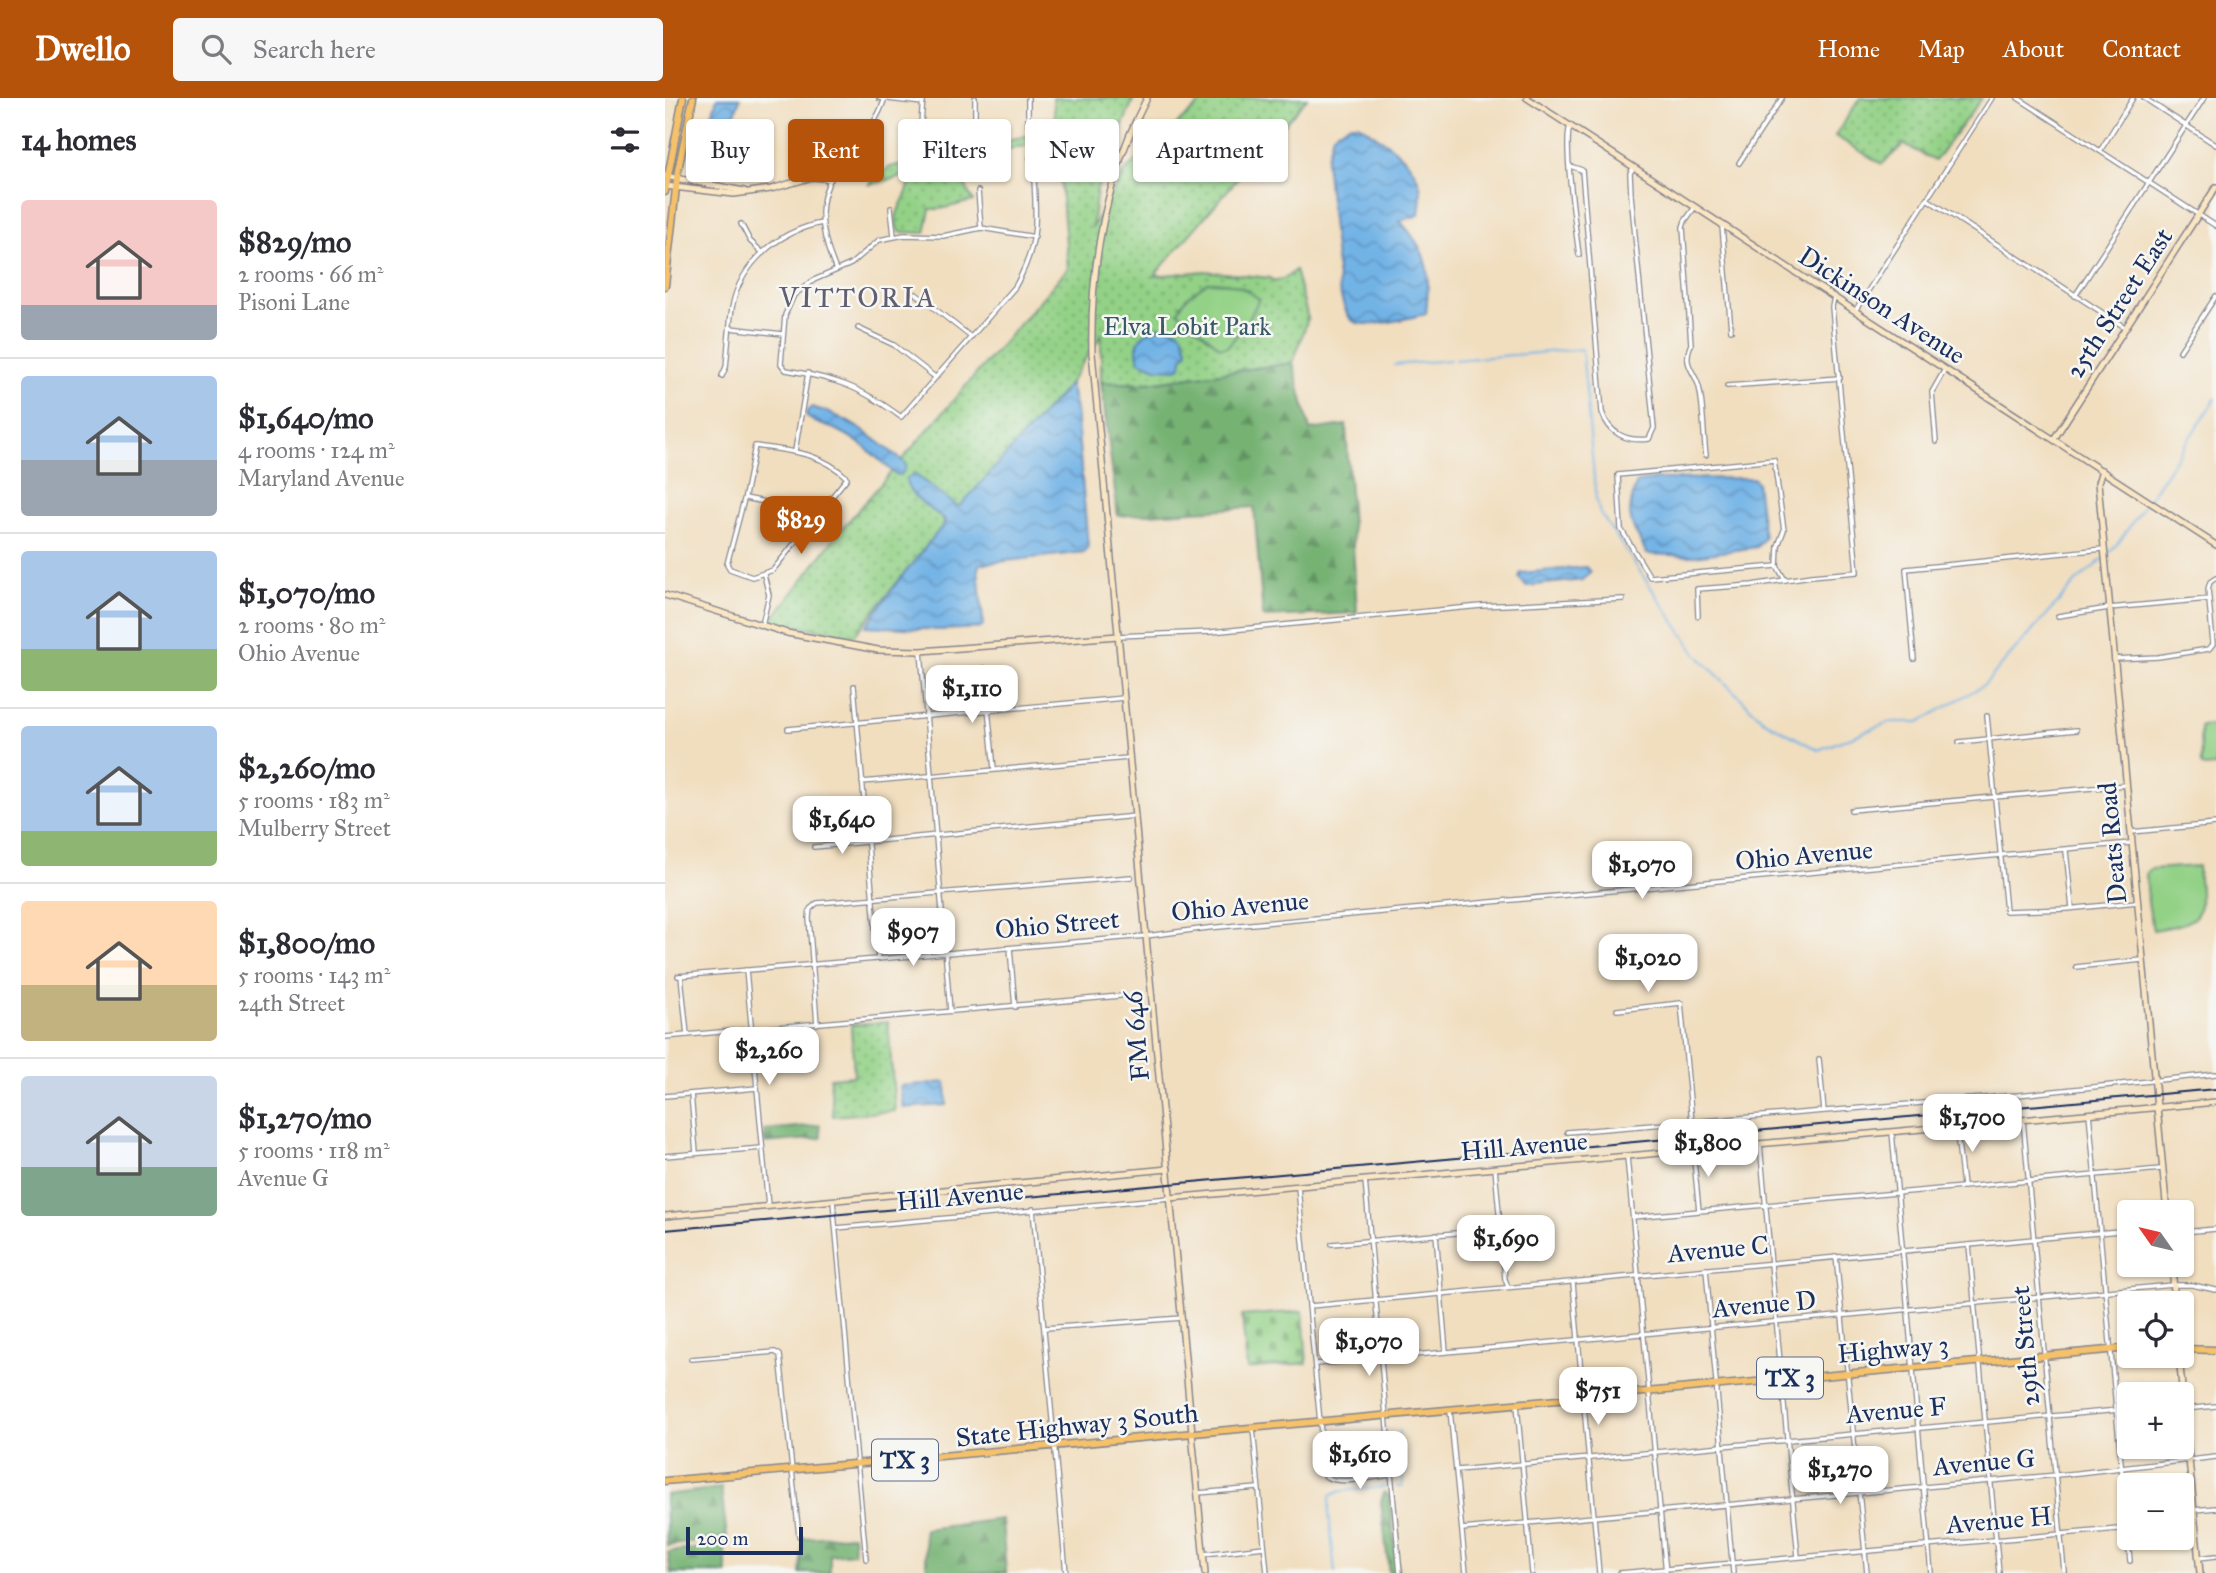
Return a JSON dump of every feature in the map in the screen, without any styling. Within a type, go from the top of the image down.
[{"type":"main road","points":[[665,192],[683,98]]},
{"type":"main road","points":[[665,286],[675,187],[693,98]]},
{"type":"main road","name":"Highway 3","points":[[1450,1410],[2117,1348]]},
{"type":"main road","points":[[2194,1349],[2216,1350]]},
{"type":"main road","name":"State Highway 3 South","points":[[665,1481],[1450,1410]]},
{"type":"street","points":[[975,98],[975,119]]},
{"type":"street","points":[[1028,98],[1028,119]]},
{"type":"street","name":"FM 646","points":[[1147,98],[1120,159],[1106,210],[1091,307],[1092,353],[1205,1573]]},
{"type":"street","name":"Dickinson Avenue","points":[[1527,98],[2216,545]]},
{"type":"street","points":[[1739,163],[1781,98]]},
{"type":"street","points":[[1855,310],[1992,98]]},
{"type":"street","points":[[2018,98],[2216,226]]},
{"type":"street","points":[[2100,151],[2133,98]]},
{"type":"street","points":[[2144,98],[2216,145]]},
{"type":"street","points":[[2075,296],[2204,98]]},
{"type":"street","points":[[875,119],[883,99],[923,101],[922,119]]},
{"type":"street","points":[[1570,126],[1570,166],[1579,255]]},
{"type":"street","points":[[1570,166],[1582,170],[1602,412],[1605,421],[1616,433],[1629,439],[1643,440],[1649,439],[1654,428],[1629,176],[1634,167]]},
{"type":"street","points":[[666,176],[747,191]]},
{"type":"street","points":[[665,186],[723,194],[771,189],[796,182]]},
{"type":"street","points":[[828,182],[822,202],[822,223],[827,249],[836,270]]},
{"type":"street","points":[[1034,182],[1034,237],[1025,269],[1014,287],[901,417],[870,394],[840,381],[786,370],[782,366],[785,315],[795,295],[814,279],[851,264],[879,240],[894,236],[943,236],[981,228],[1034,237]]},
{"type":"street","name":"25th Street East","points":[[2054,439],[2216,187]]},
{"type":"street","points":[[978,191],[981,228]]},
{"type":"street","points":[[1927,199],[2126,328]]},
{"type":"street","points":[[1695,207],[1683,227],[1691,344],[1688,364],[1699,385],[1706,456]]},
{"type":"street","points":[[891,208],[894,236]]},
{"type":"street","points":[[722,376],[726,367],[737,292],[754,262],[796,229],[822,223]]},
{"type":"street","points":[[741,224],[750,241],[763,253]]},
{"type":"street","points":[[1722,224],[1731,330]]},
{"type":"street","points":[[916,294],[971,337]]},
{"type":"street","points":[[2180,351],[2216,296]]},
{"type":"street","points":[[1699,616],[1697,589],[1752,586],[1857,572],[1832,307],[1834,297]]},
{"type":"street","points":[[2211,304],[2216,308]]},
{"type":"street","points":[[730,328],[783,334]]},
{"type":"street","points":[[858,328],[894,345],[935,377]]},
{"type":"street","points":[[1935,442],[1931,392],[1945,369]]},
{"type":"street","points":[[795,451],[808,373]]},
{"type":"street","points":[[1727,386],[1840,377]]},
{"type":"street","points":[[755,446],[795,451],[806,453],[831,465],[847,478],[783,560],[764,575],[752,577],[730,569],[727,564],[745,498],[755,446]]},
{"type":"street","points":[[1777,566],[1650,578],[1622,529],[1618,475],[1774,460],[1784,530],[1777,546],[1777,566],[1785,580]]},
{"type":"street","name":"Deats Road","points":[[2102,470],[2098,483],[2165,1200]]},
{"type":"street","points":[[745,498],[790,507],[812,520]]},
{"type":"street","points":[[1915,659],[1906,569],[2105,549]]},
{"type":"street","points":[[762,625],[769,595],[764,575]]},
{"type":"street","points":[[2114,659],[2203,652],[2209,649],[2213,644],[2209,586],[2216,578]]},
{"type":"street","points":[[665,595],[814,639],[878,650],[921,651],[1211,632],[1481,606],[1623,599]]},
{"type":"street","points":[[2058,615],[2209,599]]},
{"type":"street","points":[[921,651],[950,1011]]},
{"type":"street","points":[[985,668],[993,769]]},
{"type":"street","points":[[854,685],[878,959]]},
{"type":"street","points":[[788,729],[1124,698]]},
{"type":"street","points":[[1987,716],[2005,911],[2137,902]]},
{"type":"street","points":[[1959,742],[2076,730]]},
{"type":"street","points":[[862,782],[1130,758]]},
{"type":"street","points":[[1851,810],[2126,785]]},
{"type":"street","points":[[814,847],[1136,816]]},
{"type":"street","points":[[2131,844],[2130,832],[2216,824]]},
{"type":"street","name":"Ohio Avenue","points":[[1146,936],[1207,928],[2131,844]]},
{"type":"street","points":[[2066,850],[2072,908]]},
{"type":"street","points":[[817,1024],[809,918],[810,909],[817,903],[1131,877]]},
{"type":"street","name":"Ohio Street","points":[[687,1035],[679,976],[1146,936]]},
{"type":"street","points":[[1010,948],[1015,1007]]},
{"type":"street","points":[[2075,967],[2142,960]]},
{"type":"street","points":[[746,970],[768,1206]]},
{"type":"street","points":[[665,1038],[1120,996]]},
{"type":"street","points":[[1617,1010],[1681,1003],[1692,1122]]},
{"type":"street","points":[[1819,1059],[1824,1111]]},
{"type":"street","points":[[1567,1132],[2008,1096],[2216,1074]]},
{"type":"street","points":[[665,1096],[757,1088]]},
{"type":"street","points":[[691,1094],[696,1153]]},
{"type":"street","name":"Hill Avenue","points":[[836,1228],[2216,1102]]},
{"type":"street","points":[[2088,1113],[2117,1410]]},
{"type":"street","name":"29th Street","points":[[2023,1119],[2064,1571]]},
{"type":"street","points":[[1956,1125],[1963,1186]]},
{"type":"street","points":[[1892,1131],[1931,1573]]},
{"type":"street","points":[[1760,1143],[1798,1557]]},
{"type":"street","points":[[665,1156],[762,1148]]},
{"type":"street","points":[[1693,1150],[1699,1210]]},
{"type":"street","points":[[1627,1156],[1666,1571]]},
{"type":"street","points":[[1495,1168],[1505,1279],[1508,1287]]},
{"type":"street","points":[[665,1216],[1168,1169]]},
{"type":"street","points":[[1633,1217],[2161,1169]]},
{"type":"street","points":[[1365,1180],[1400,1573]]},
{"type":"street","points":[[1298,1186],[1324,1472],[1329,1480],[1340,1481],[1390,1475]]},
{"type":"street","points":[[832,1201],[866,1559]]},
{"type":"street","points":[[1033,1209],[1066,1573]]},
{"type":"street","points":[[1332,1244],[1501,1229]]},
{"type":"street","points":[[2195,1231],[2216,1229]]},
{"type":"street","name":"Avenue C","points":[[1310,1306],[2117,1231]]},
{"type":"street","points":[[1436,1234],[1446,1352]]},
{"type":"street","points":[[1304,1246],[1311,1245]]},
{"type":"street","points":[[1969,1245],[1999,1573]]},
{"type":"street","points":[[1836,1256],[1867,1573]]},
{"type":"street","points":[[1706,1269],[1733,1573]]},
{"type":"street","points":[[2173,1278],[2174,1291]]},
{"type":"street","points":[[1573,1283],[1599,1573]]},
{"type":"street","name":"Avenue D","points":[[1316,1364],[2173,1285],[2192,1285],[2216,1290]]},
{"type":"street","points":[[1045,1328],[1182,1318]]},
{"type":"street","points":[[691,1359],[775,1352],[778,1354],[782,1365],[799,1536]]},
{"type":"street","points":[[1517,1403],[1532,1573]]},
{"type":"street","points":[[2194,1405],[2216,1406]]},
{"type":"street","points":[[1450,1410],[1466,1573]]},
{"type":"street","name":"Avenue F","points":[[1457,1470],[2117,1410]]},
{"type":"street","points":[[1253,1427],[1267,1573]]},
{"type":"street","name":"Avenue G","points":[[1462,1529],[2056,1475],[2216,1457]]},
{"type":"street","points":[[2121,1459],[2122,1473]]},
{"type":"street","points":[[2188,1461],[2189,1473]]},
{"type":"street","points":[[1198,1493],[1259,1488]]},
{"type":"street","points":[[2200,1573],[2194,1510],[2216,1508]]},
{"type":"street","name":"Avenue H","points":[[1620,1573],[2117,1529]]},
{"type":"street","points":[[1203,1554],[1264,1547]]},
{"type":"street","points":[[2129,1550],[2130,1561]]},
{"type":"street","points":[[2199,1558],[2216,1556]]},
{"type":"green space","points":[[1053,98],[1134,98],[1119,135],[1119,119],[1055,119]]},
{"type":"green space","points":[[1206,98],[1307,98],[1288,120],[1183,119]]},
{"type":"green space","points":[[1860,98],[1982,98],[1935,161],[1904,144],[1882,164],[1835,136]]},
{"type":"green space","points":[[1025,136],[1025,146],[1011,149],[1011,139]]},
{"type":"green space","name":"Elva Lobit Park","points":[[1133,164],[1133,182],[1235,182],[1154,276],[1205,271],[1270,278],[1274,282],[1287,277],[1295,270],[1308,318],[1293,363],[1140,384],[1101,382],[1101,335],[1069,384],[961,506],[957,506],[914,474],[907,479],[945,523],[854,636],[771,621],[840,531],[1068,268],[1061,182],[1100,182],[1092,228],[1125,171]]},
{"type":"green space","points":[[898,165],[898,178],[884,181],[884,172]]},
{"type":"green space","points":[[910,182],[965,182],[973,201],[930,209],[925,233],[899,232],[896,217]]},
{"type":"green space","points":[[1208,282],[1235,285],[1259,299],[1247,323],[1227,347],[1220,347],[1178,312],[1194,291]]},
{"type":"green space","points":[[1293,363],[1310,430],[1346,425],[1357,613],[1263,617],[1254,507],[1118,516],[1101,382],[1141,384]]},
{"type":"green space","points":[[2216,725],[2216,766],[2204,767],[2201,765],[2200,726]]},
{"type":"green space","points":[[2198,866],[2200,906],[2197,914],[2183,923],[2153,930],[2146,873],[2150,869]]},
{"type":"green space","points":[[888,1022],[895,1111],[833,1116],[830,1078],[854,1076],[851,1025]]},
{"type":"green space","points":[[820,1125],[821,1138],[765,1143],[764,1130]]},
{"type":"green space","points":[[1303,1311],[1307,1363],[1247,1369],[1242,1316]]},
{"type":"green space","points":[[721,1488],[727,1537],[667,1546],[665,1495]]},
{"type":"green space","points":[[1384,1492],[1389,1496],[1398,1573],[1389,1573],[1381,1502]]},
{"type":"green space","points":[[1002,1519],[1006,1573],[927,1573],[924,1529]]},
{"type":"green space","points":[[853,1535],[854,1553],[830,1555],[830,1573],[800,1573],[803,1538]]},
{"type":"green space","points":[[724,1545],[727,1573],[671,1573],[668,1552]]},
{"type":"water","points":[[717,98],[740,98],[734,119],[711,119]]},
{"type":"water","points":[[1351,124],[1358,124],[1378,136],[1397,152],[1406,160],[1418,181],[1421,192],[1419,215],[1400,221],[1417,243],[1426,263],[1426,314],[1368,324],[1353,321],[1344,307],[1339,290],[1326,161],[1333,134]]},
{"type":"water","points":[[1165,326],[1178,330],[1183,335],[1188,351],[1182,358],[1181,367],[1177,369],[1156,368],[1139,361],[1139,341],[1146,333]]},
{"type":"water","points":[[1070,384],[1076,410],[1088,546],[1085,552],[980,564],[978,568],[983,625],[979,628],[942,630],[866,626],[945,523],[944,519],[915,496],[906,479],[914,474],[957,506],[961,505]]},
{"type":"water","points":[[812,407],[850,423],[883,446],[905,463],[901,475],[895,474],[849,436],[809,418],[807,411]]},
{"type":"water","points":[[1753,478],[1757,483],[1764,538],[1757,547],[1694,556],[1647,554],[1636,534],[1630,512],[1637,482],[1659,479]]},
{"type":"water","points":[[1586,567],[1590,572],[1583,580],[1526,586],[1519,578],[1521,573]]},
{"type":"water","points":[[946,1082],[947,1105],[903,1108],[900,1086]]},
{"type":"waterway","points":[[1455,360],[1582,349],[1596,499],[1600,513],[1697,655],[1763,720],[1818,750],[1890,722],[1919,722],[1984,685],[2076,582],[2103,559]]},
{"type":"waterway","points":[[1394,365],[1450,360]]},
{"type":"waterway","points":[[2149,499],[2216,398]]},
{"type":"waterway","points":[[2107,555],[2145,504]]},
{"type":"waterway","points":[[1397,1487],[1402,1487],[1403,1480],[1399,1431]]},
{"type":"waterway","points":[[1335,1573],[1330,1496],[1341,1491],[1386,1487]]},
{"type":"railway","points":[[665,1230],[2216,1089]]},
{"type":"district","name":"VITTORIA","points":[[858,297]]}]
